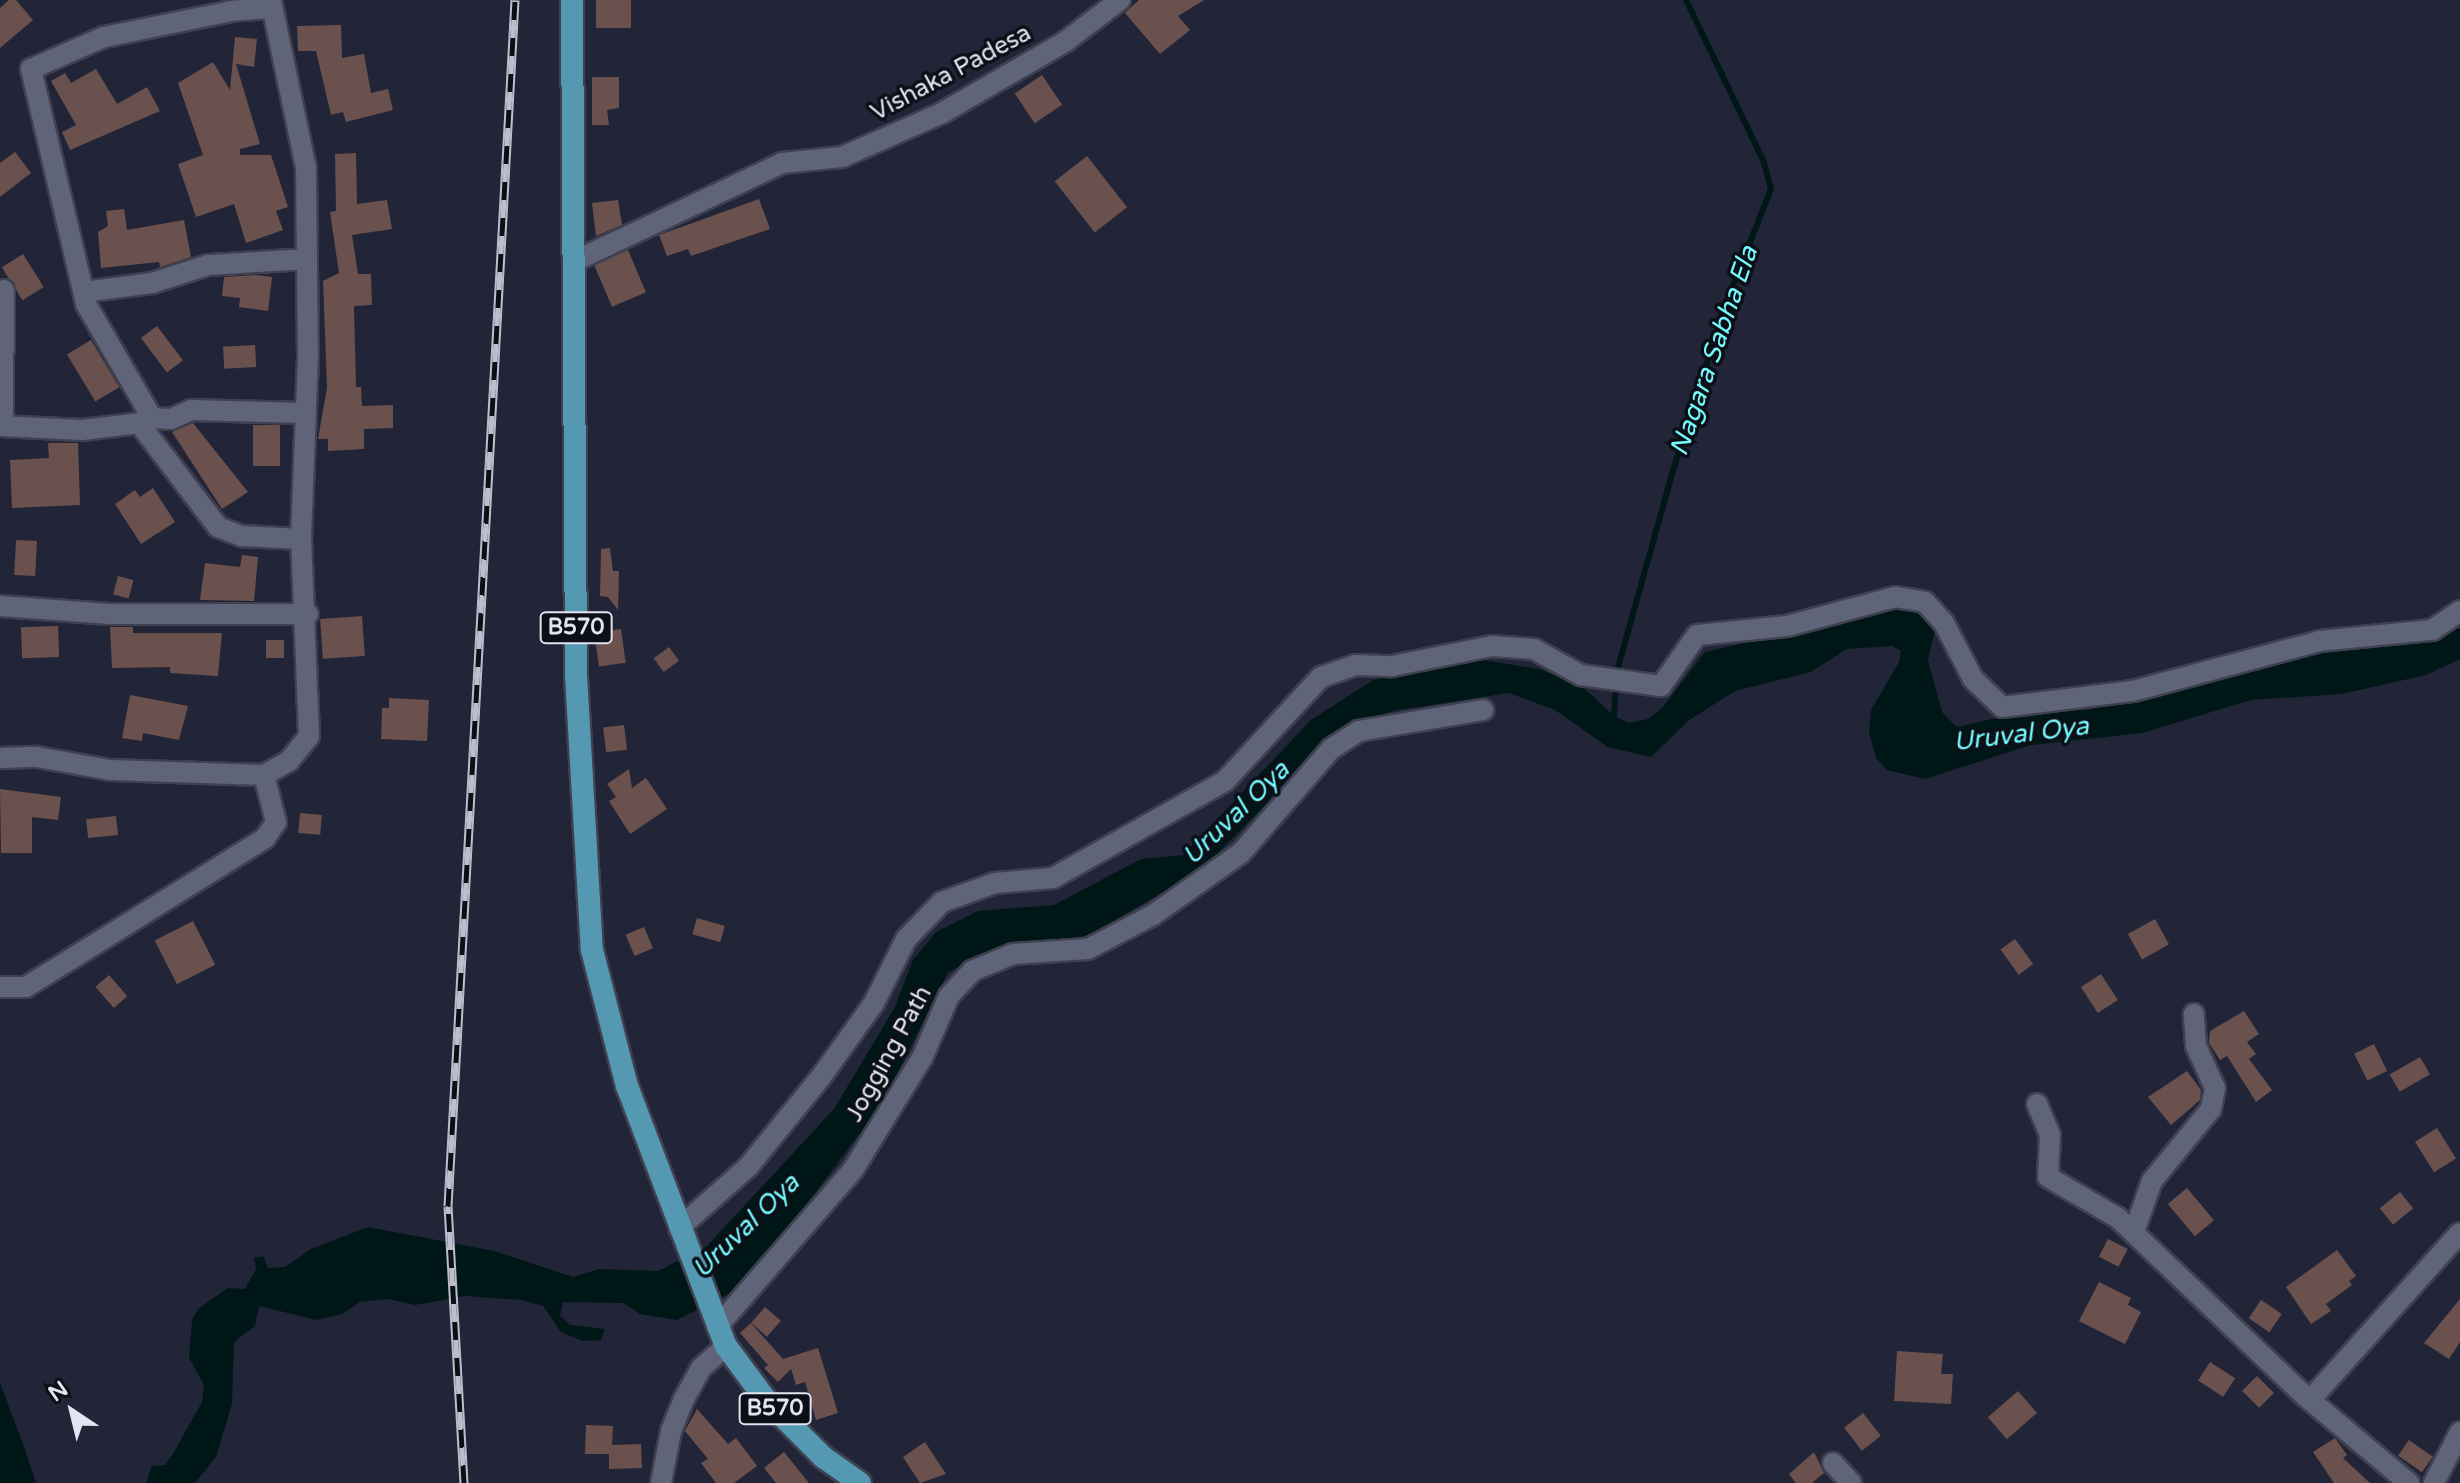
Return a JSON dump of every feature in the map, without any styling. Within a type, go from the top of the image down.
[{"type":"main road","name":"B570","points":[[572,0],[577,260],[576,675],[592,950],[627,1086],[718,1330],[775,1409],[823,1457],[860,1483]]},
{"type":"street","name":"Vishaka Padesa","points":[[577,260],[782,163],[842,157],[942,113],[1066,41],[1120,0]]},
{"type":"street","points":[[0,758],[37,757],[110,770],[264,775],[289,761],[309,736],[308,614],[301,539],[304,413],[306,259],[303,144],[271,4],[104,37],[31,69],[86,304],[156,420],[191,410],[304,413]]},
{"type":"street","points":[[84,292],[152,283],[208,265],[306,259]]},
{"type":"street","points":[[4,290],[2,426],[82,430],[139,423],[218,527],[242,536],[301,539]]},
{"type":"street","points":[[682,1235],[748,1167],[794,1111],[874,1003],[906,939],[942,902],[995,883],[1053,878],[1225,781],[1321,677],[1356,665],[1392,666],[1492,646],[1534,649],[1557,664],[1603,680],[1628,685],[1661,686],[1697,635],[1787,626],[1895,597],[1925,602],[1944,623],[1973,679],[2002,707],[2133,691],[2319,641],[2432,630],[2460,611]]},
{"type":"street","points":[[0,606],[110,614],[308,614]]},
{"type":"street","name":"Jogging Path","points":[[661,1483],[684,1399],[718,1330],[853,1170],[923,1056],[949,996],[972,971],[1013,954],[1088,949],[1153,915],[1241,853],[1331,749],[1359,731],[1483,710]]},
{"type":"street","points":[[0,987],[26,987],[265,838],[276,822],[264,775]]},
{"type":"street","points":[[2134,1232],[2152,1181],[2211,1109],[2215,1088],[2196,1046],[2194,1014]]},
{"type":"street","points":[[2037,1104],[2050,1135],[2048,1177],[2086,1196],[2134,1232],[2310,1400],[2409,1483]]},
{"type":"street","points":[[2310,1400],[2460,1233]]},
{"type":"street","points":[[2434,1483],[2460,1432]]},
{"type":"street","points":[[1833,1463],[1851,1483]]},
{"type":"water","name":"Uruval Oya","points":[[1891,609],[1919,609],[1932,618],[1935,630],[1928,660],[1942,712],[1957,727],[2031,710],[2087,710],[2197,686],[2309,651],[2419,638],[2460,628],[2460,659],[2426,675],[2342,694],[2251,700],[2142,733],[2031,745],[1925,779],[1887,770],[1876,758],[1869,732],[1871,710],[1899,662],[1901,651],[1892,646],[1847,649],[1811,672],[1735,691],[1688,721],[1651,757],[1608,747],[1555,710],[1509,693],[1392,711],[1358,723],[1330,739],[1201,870],[1091,934],[1056,943],[1009,944],[948,972],[882,1104],[761,1265],[732,1292],[677,1320],[640,1314],[623,1303],[563,1302],[560,1316],[570,1325],[605,1329],[601,1340],[583,1341],[561,1332],[543,1306],[521,1300],[466,1296],[415,1305],[388,1299],[360,1302],[342,1314],[317,1320],[259,1306],[255,1326],[234,1342],[232,1404],[216,1457],[195,1483],[146,1483],[152,1466],[165,1465],[174,1452],[202,1402],[204,1385],[189,1358],[192,1320],[198,1309],[228,1288],[245,1289],[256,1269],[254,1258],[263,1256],[268,1268],[285,1267],[311,1249],[368,1227],[494,1251],[573,1277],[599,1269],[658,1271],[707,1246],[834,1109],[895,1007],[913,960],[936,932],[978,911],[1054,905],[1141,859],[1183,855],[1311,720],[1373,680],[1483,660],[1539,669],[1584,688],[1614,716],[1629,723],[1648,719],[1663,707],[1705,652]]},
{"type":"water","points":[[0,1383],[22,1441],[36,1483],[0,1483]]},
{"type":"building","points":[[9,0],[16,0],[33,20],[0,48],[0,8]]},
{"type":"building","points":[[596,0],[631,0],[631,28],[596,28]]},
{"type":"building","points":[[1139,0],[1204,0],[1178,16],[1190,30],[1160,54],[1125,13]]},
{"type":"building","points":[[341,25],[342,58],[364,54],[371,93],[388,89],[393,110],[346,122],[343,112],[331,115],[316,51],[298,51],[297,26]]},
{"type":"building","points":[[235,37],[257,39],[254,67],[236,64],[260,144],[240,149],[240,155],[271,155],[288,207],[276,211],[283,230],[246,243],[234,204],[196,217],[178,164],[203,155],[178,83],[213,62],[230,90]]},
{"type":"building","points":[[96,69],[117,104],[147,87],[160,111],[70,150],[62,132],[76,125],[51,81],[65,73],[71,83]]},
{"type":"building","points":[[1042,75],[1062,105],[1035,123],[1015,93]]},
{"type":"building","points":[[592,77],[619,77],[619,108],[607,110],[609,125],[592,125]]},
{"type":"building","points":[[15,152],[31,173],[0,197],[0,163]]},
{"type":"building","points":[[356,153],[357,204],[387,200],[392,229],[352,235],[358,274],[371,274],[372,305],[354,306],[356,387],[361,387],[362,406],[393,405],[393,428],[364,429],[364,449],[328,451],[328,439],[318,439],[327,388],[323,281],[339,273],[330,212],[336,211],[335,154]]},
{"type":"building","points":[[1087,156],[1127,207],[1095,232],[1055,181]]},
{"type":"building","points":[[759,199],[770,229],[691,256],[688,249],[667,256],[659,235]]},
{"type":"building","points":[[618,200],[622,225],[596,236],[592,203]]},
{"type":"building","points":[[124,209],[127,230],[184,220],[191,257],[160,267],[159,262],[101,268],[98,232],[108,226],[106,211]]},
{"type":"building","points":[[628,250],[646,292],[612,307],[594,264]]},
{"type":"building","points":[[23,254],[44,287],[22,300],[2,267]]},
{"type":"building","points":[[224,277],[272,277],[268,311],[239,307],[240,298],[222,296]]},
{"type":"building","points":[[157,326],[183,360],[167,372],[141,338]]},
{"type":"building","points":[[91,340],[119,387],[95,402],[67,354]]},
{"type":"building","points":[[255,345],[256,367],[224,369],[223,347]]},
{"type":"building","points":[[193,423],[248,492],[222,509],[172,432]]},
{"type":"building","points":[[253,425],[280,425],[280,466],[253,466]]},
{"type":"building","points":[[48,443],[78,443],[80,505],[12,508],[10,460],[49,458]]},
{"type":"building","points":[[153,488],[175,522],[141,544],[115,504],[135,490],[140,497]]},
{"type":"building","points":[[16,540],[37,541],[35,576],[14,575]]},
{"type":"building","points":[[610,548],[613,571],[619,571],[618,610],[608,597],[600,596],[601,549]]},
{"type":"building","points":[[242,555],[258,557],[254,601],[200,600],[205,563],[240,567]]},
{"type":"building","points":[[118,576],[133,580],[129,598],[113,594]]},
{"type":"building","points":[[362,616],[365,656],[323,659],[320,619]]},
{"type":"building","points":[[58,626],[59,657],[22,658],[21,627]]},
{"type":"building","points":[[110,627],[133,627],[133,633],[222,633],[218,676],[170,673],[170,667],[112,668]]},
{"type":"building","points":[[621,629],[626,663],[599,666],[594,633]]},
{"type":"building","points":[[266,640],[284,640],[284,658],[266,658]]},
{"type":"building","points":[[669,647],[679,661],[664,672],[654,658]]},
{"type":"building","points":[[130,695],[188,706],[179,740],[143,733],[142,741],[122,738]]},
{"type":"building","points":[[389,698],[429,700],[427,741],[381,739],[382,708],[389,708]]},
{"type":"building","points":[[624,725],[627,750],[606,752],[603,728]]},
{"type":"building","points":[[629,769],[632,788],[646,778],[667,809],[630,834],[609,801],[616,797],[607,784]]},
{"type":"building","points":[[0,789],[61,797],[58,820],[32,817],[32,853],[1,853]]},
{"type":"building","points":[[300,813],[322,815],[320,835],[298,833]]},
{"type":"building","points":[[116,816],[118,835],[88,838],[86,819]]},
{"type":"building","points":[[697,918],[725,926],[720,942],[692,934]]},
{"type":"building","points":[[2155,919],[2169,944],[2142,959],[2128,934]]},
{"type":"building","points":[[193,921],[215,965],[177,984],[155,941]]},
{"type":"building","points":[[644,927],[653,948],[635,956],[626,935]]},
{"type":"building","points":[[2015,939],[2033,964],[2019,975],[2000,950]]},
{"type":"building","points":[[2101,974],[2118,1000],[2098,1013],[2081,987]]},
{"type":"building","points":[[109,975],[127,996],[114,1008],[95,987]]},
{"type":"building","points":[[2244,1011],[2259,1034],[2247,1042],[2256,1054],[2249,1059],[2272,1090],[2256,1102],[2227,1056],[2220,1060],[2209,1043],[2210,1031]]},
{"type":"building","points":[[2374,1044],[2387,1071],[2367,1081],[2354,1054]]},
{"type":"building","points":[[2420,1057],[2430,1074],[2400,1092],[2390,1074]]},
{"type":"building","points":[[2187,1071],[2201,1090],[2200,1100],[2171,1125],[2148,1097]]},
{"type":"building","points":[[2437,1128],[2456,1159],[2434,1172],[2415,1142]]},
{"type":"building","points":[[2187,1188],[2214,1220],[2195,1236],[2168,1204]]},
{"type":"building","points":[[2400,1192],[2413,1208],[2393,1225],[2380,1208]]},
{"type":"building","points":[[2108,1239],[2128,1249],[2119,1267],[2099,1257]]},
{"type":"building","points":[[2337,1250],[2356,1276],[2349,1281],[2352,1285],[2326,1304],[2331,1311],[2311,1324],[2286,1287]]},
{"type":"building","points":[[2099,1282],[2131,1298],[2128,1305],[2141,1312],[2125,1344],[2079,1321]]},
{"type":"building","points":[[2460,1299],[2460,1342],[2449,1359],[2424,1343]]},
{"type":"building","points":[[2261,1300],[2282,1314],[2269,1332],[2249,1318]]},
{"type":"building","points":[[765,1307],[781,1321],[767,1337],[751,1323]]},
{"type":"building","points":[[751,1323],[783,1359],[818,1348],[838,1413],[816,1420],[805,1382],[796,1385],[791,1369],[778,1382],[764,1368],[768,1365],[740,1333]]},
{"type":"building","points":[[1897,1351],[1943,1354],[1941,1374],[1953,1374],[1951,1404],[1894,1401]]},
{"type":"building","points":[[2210,1362],[2235,1378],[2223,1397],[2198,1380]]},
{"type":"building","points":[[2257,1376],[2274,1393],[2259,1408],[2242,1391]]},
{"type":"building","points":[[2018,1391],[2037,1413],[2007,1439],[1988,1417]]},
{"type":"building","points":[[697,1409],[728,1444],[736,1438],[757,1466],[734,1483],[716,1483],[701,1463],[708,1459],[685,1431]]},
{"type":"building","points":[[1863,1413],[1881,1436],[1862,1451],[1844,1428]]},
{"type":"building","points":[[586,1425],[613,1426],[612,1445],[641,1444],[642,1468],[609,1469],[609,1454],[585,1454]]},
{"type":"building","points":[[2335,1438],[2347,1455],[2343,1458],[2370,1483],[2334,1483],[2313,1452]]},
{"type":"building","points":[[2409,1440],[2433,1457],[2422,1472],[2398,1456]]},
{"type":"building","points":[[925,1442],[946,1474],[920,1483],[903,1457]]},
{"type":"building","points":[[784,1452],[809,1483],[776,1483],[764,1468]]},
{"type":"building","points":[[1814,1452],[1824,1473],[1812,1483],[1796,1483],[1789,1474]]},
{"type":"waterway","name":"Nagara Sabha Ela","points":[[1614,716],[1617,671],[1671,477],[1726,303],[1771,189],[1764,162],[1686,0]]},
{"type":"railway","points":[[464,1483],[448,1206],[515,0]]}]
